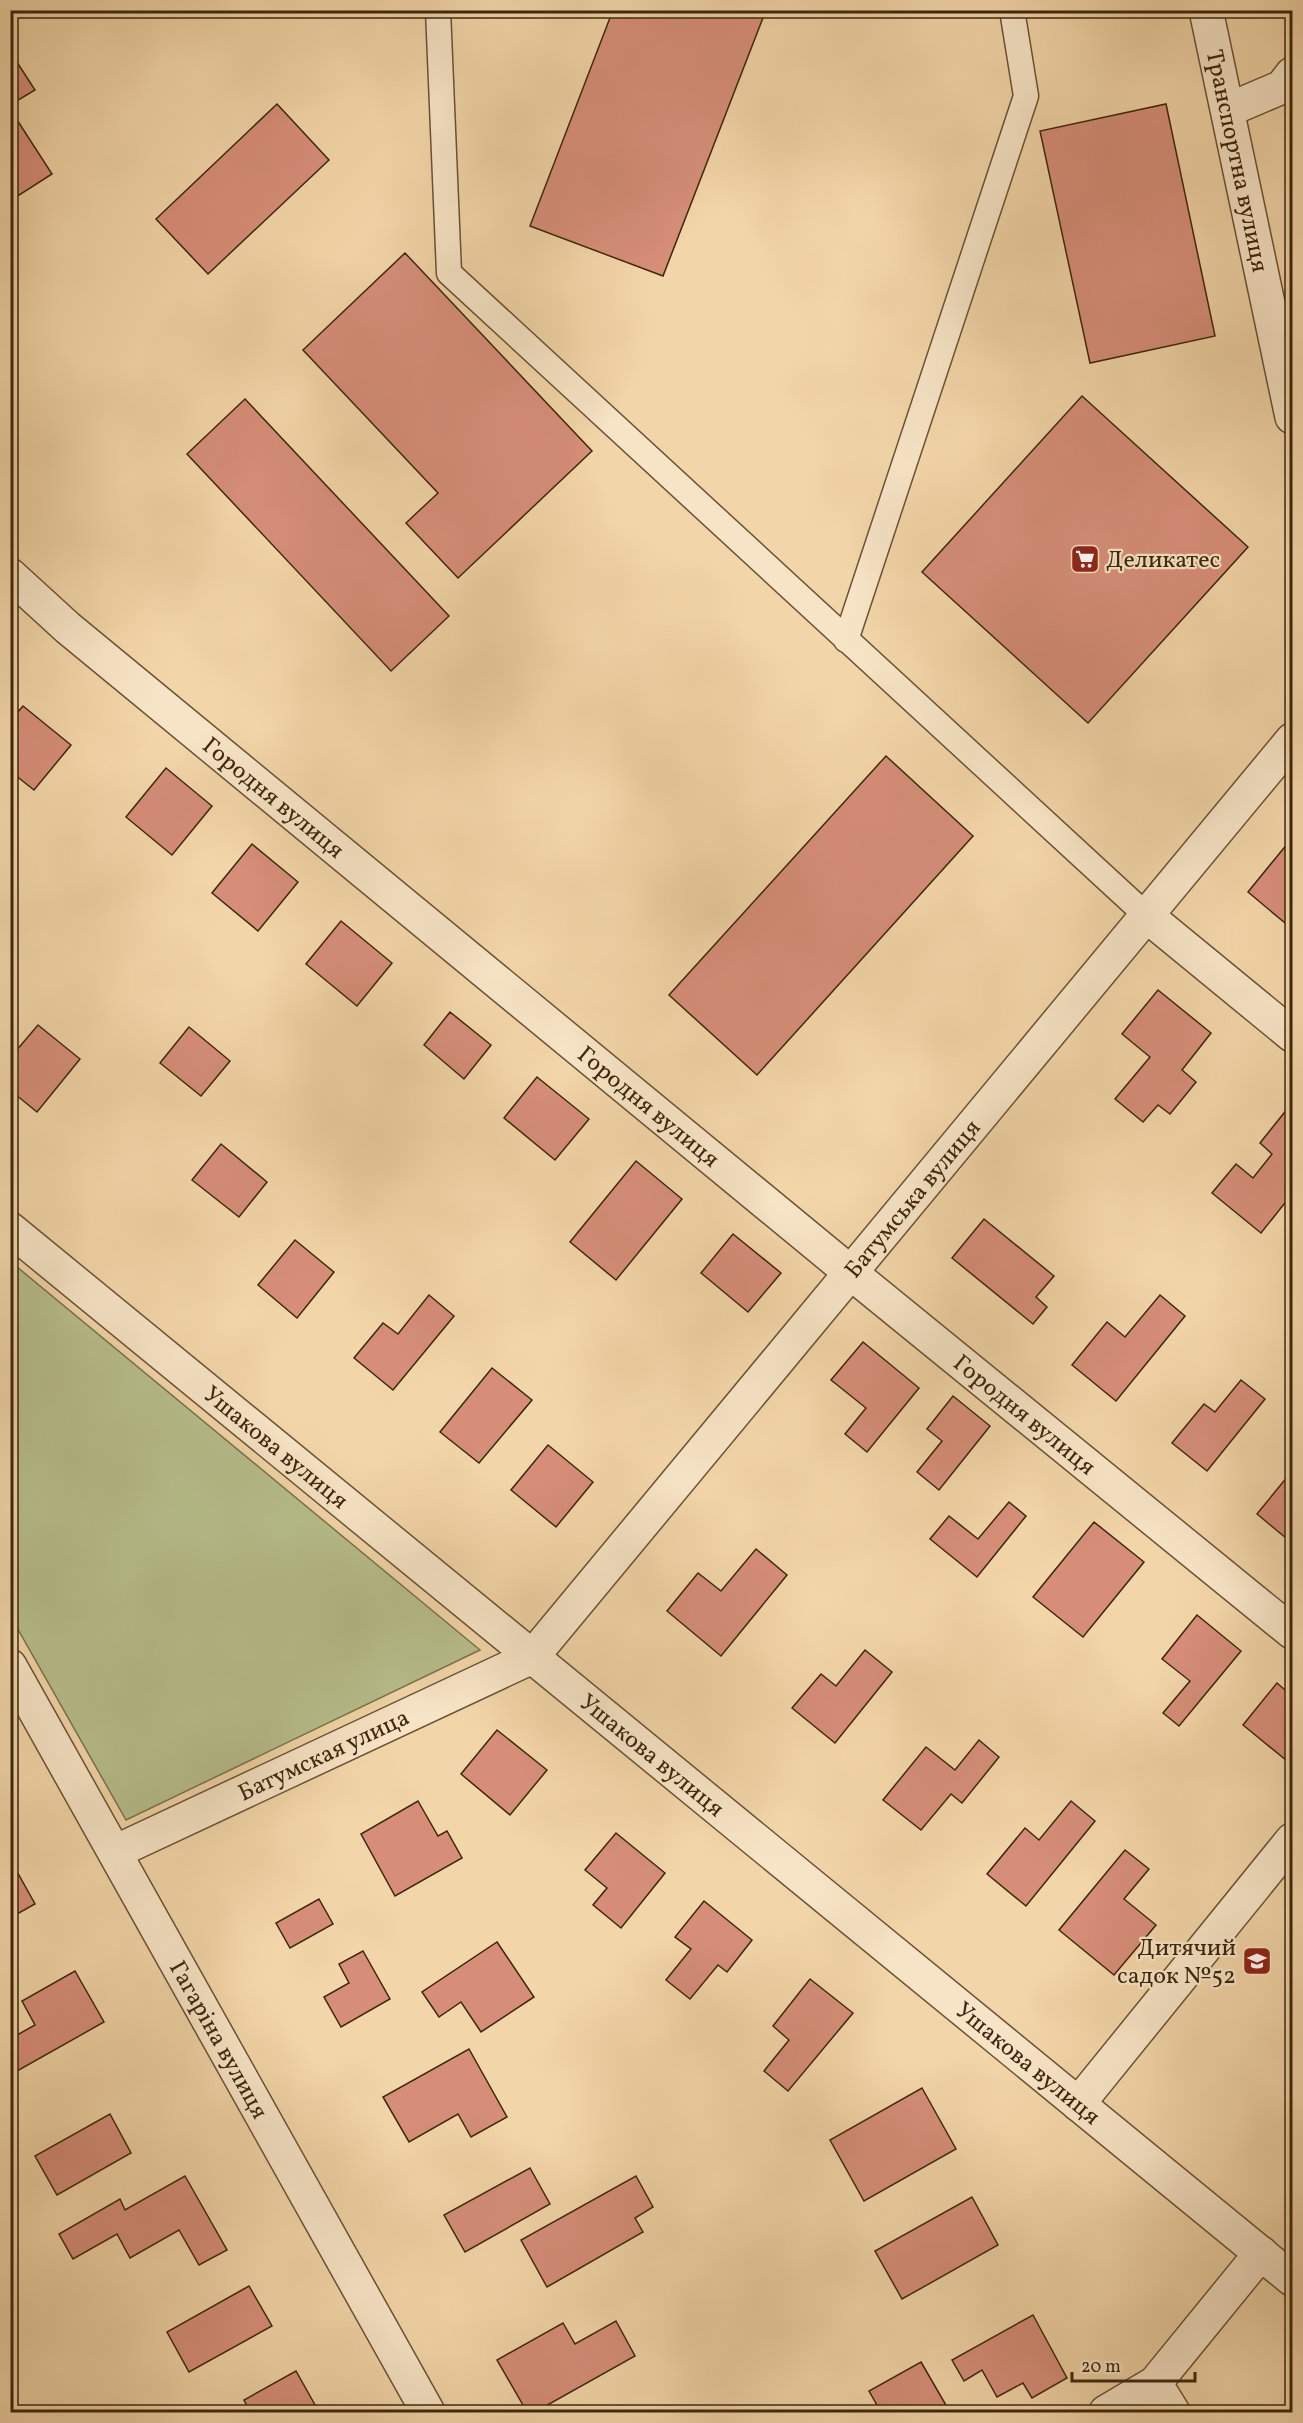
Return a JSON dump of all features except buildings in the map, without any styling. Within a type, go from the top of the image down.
[{"type":"street","name":"Транспортна вулиця","points":[[1206,10],[1293,417]]},
{"type":"street","points":[[1228,110],[1282,87],[1293,74]]},
{"type":"street","name":"Городня вулиця","points":[[10,575],[68,628],[851,1273],[1293,1632]]},
{"type":"street","name":"Батумська вулиця","points":[[532,1657],[1293,740]]},
{"type":"street","points":[[1147,916],[1293,1035]]},
{"type":"street","name":"Ушакова вулиця","points":[[10,1229],[1293,2279]]},
{"type":"street","name":"Батумская улица","points":[[115,1852],[532,1657]]},
{"type":"street","name":"Гагаріна вулиця","points":[[10,1666],[428,2412]]},
{"type":"street","points":[[1078,2104],[1293,1840]]},
{"type":"street","points":[[1106,2412],[1155,2383],[1261,2253]]},
{"type":"street","points":[[1155,2383],[1173,2412]]},
{"type":"lane","points":[[438,10],[449,273],[1147,916]]},
{"type":"lane","points":[[846,640],[1026,96],[1012,10]]},
{"type":"green space","points":[[11,1262],[480,1650],[126,1820],[11,1617]]},
{"type":"place","name":"Деликатес","points":[[1085,559]]},
{"type":"place","name":"Дитячий садок №52","points":[[1257,1961]]}]
